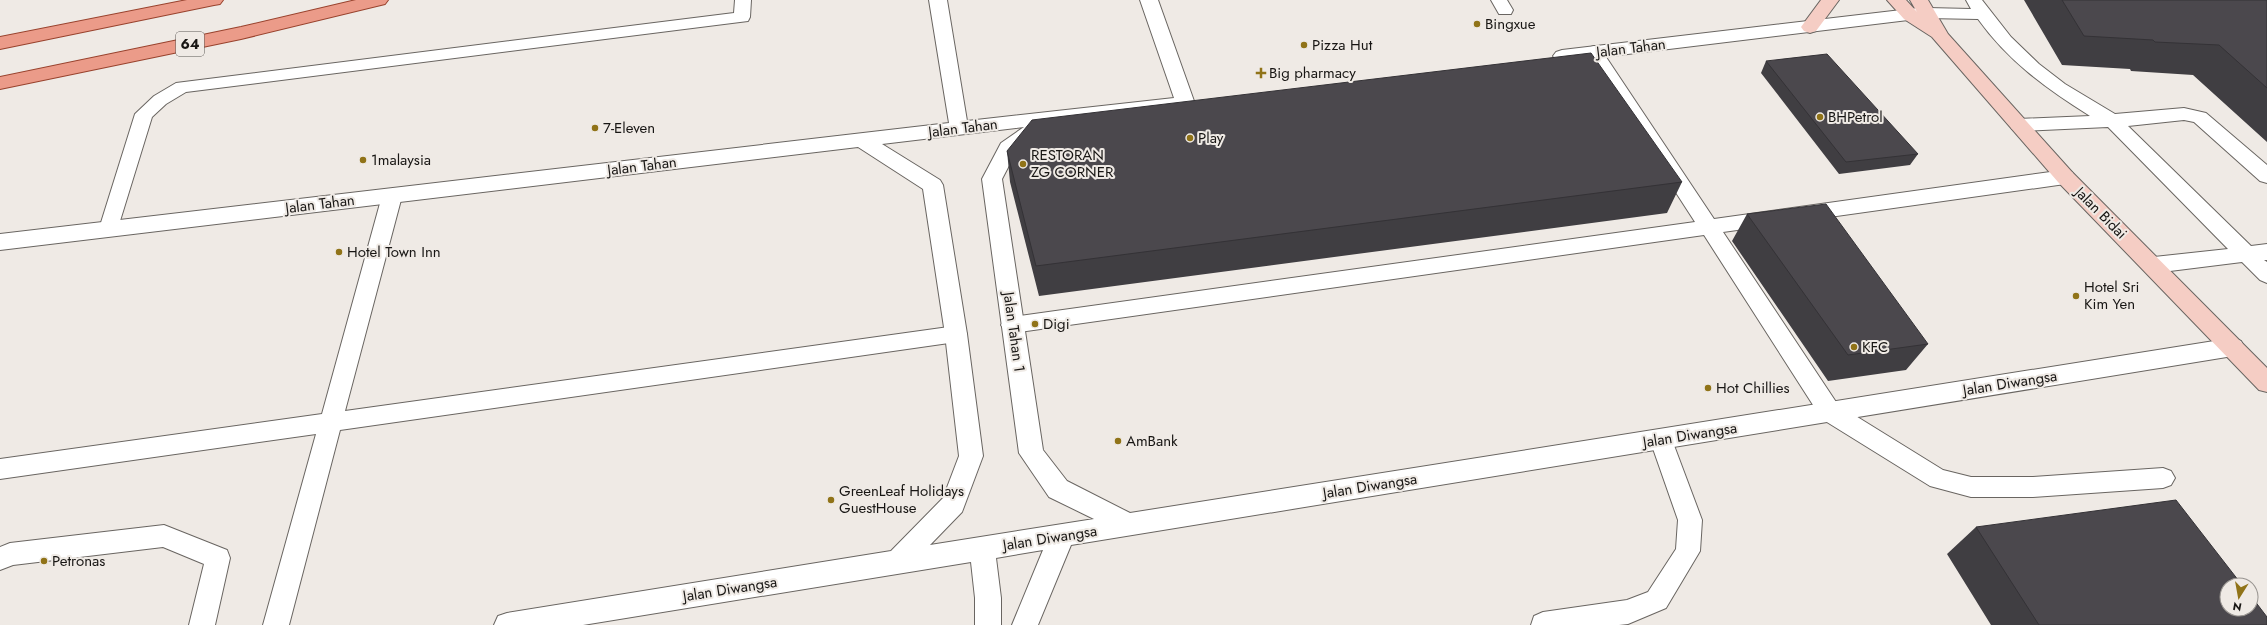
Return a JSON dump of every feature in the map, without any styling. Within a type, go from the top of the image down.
[{"type":"main road","points":[[0,43],[214,0]]},
{"type":"main road","name":"64","points":[[0,83],[241,33],[379,0]]},
{"type":"main road","points":[[0,94],[32,76]]},
{"type":"street","points":[[938,0],[959,128]]},
{"type":"street","name":"Jalan Tahan","points":[[0,242],[1193,100],[1149,0]]},
{"type":"street","points":[[1810,27],[1830,0]]},
{"type":"street","name":"Jalan Bidai","points":[[1896,0],[1919,9],[1941,37],[2066,176],[2267,383]]},
{"type":"street","name":"Jalan Tahan","points":[[1547,58],[1810,27],[1919,9]]},
{"type":"street","name":"Jalan Tahan 1","points":[[1055,117],[1008,148],[992,179],[1031,453],[1058,488],[1129,525]]},
{"type":"street","points":[[861,140],[933,185],[956,334],[971,456],[954,504],[898,562]]},
{"type":"street","name":"Jalan Diwangsa","points":[[507,625],[2233,347]]},
{"type":"street","points":[[1025,625],[1062,536]]},
{"type":"street","points":[[982,548],[988,598],[988,625]]},
{"type":"lane","points":[[109,229],[144,114],[160,100],[182,87],[742,17],[743,0]]},
{"type":"lane","points":[[1919,9],[1978,7],[2004,39],[2042,76],[2112,121],[2267,275]]},
{"type":"lane","points":[[1594,52],[1830,412],[1900,458],[1938,479],[1971,487],[2033,487],[2163,478]]},
{"type":"lane","points":[[2019,125],[2112,121],[2184,114],[2200,117],[2209,123],[2267,176]]},
{"type":"lane","points":[[1012,325],[2066,176]]},
{"type":"lane","points":[[276,625],[392,196]]},
{"type":"lane","points":[[2154,265],[2267,252]]},
{"type":"lane","points":[[0,469],[956,334]]},
{"type":"lane","points":[[1543,624],[1628,612],[1657,600],[1665,588],[1688,551],[1690,520],[1660,440]]},
{"type":"lane","points":[[0,559],[10,554],[164,536],[218,558],[202,625]]},
{"type":"building","points":[[2062,0],[2267,0],[2267,88],[2219,45],[2155,42],[2153,40],[2084,36]]},
{"type":"building","points":[[1591,53],[1682,182],[1036,266],[1007,151],[1032,120]]},
{"type":"building","points":[[1827,54],[1918,154],[1846,162],[1766,61]]},
{"type":"building","points":[[1826,204],[1928,344],[1848,355],[1747,214]]},
{"type":"building","points":[[2176,500],[2236,577],[2219,577],[2219,617],[2259,617],[2259,606],[2267,617],[2267,625],[2039,625],[1976,527]]},
{"type":"place","name":"Bingxue","points":[[1477,24]]},
{"type":"place","name":"Pizza Hut","points":[[1304,45]]},
{"type":"place","name":"Big pharmacy","points":[[1261,73]]},
{"type":"place","name":"BHPetrol","points":[[1820,117]]},
{"type":"place","name":"7-Eleven","points":[[595,128]]},
{"type":"place","name":"Play","points":[[1190,138]]},
{"type":"place","name":"1malaysia","points":[[363,160]]},
{"type":"place","name":"RESTORAN ZG CORNER","points":[[1023,164]]},
{"type":"place","name":"Hotel Town Inn","points":[[339,252]]},
{"type":"place","name":"Hotel Sri Kim Yen","points":[[2076,296]]},
{"type":"place","name":"Digi","points":[[1035,324]]},
{"type":"place","name":"KFC","points":[[1854,347]]},
{"type":"place","name":"Hot Chillies","points":[[1708,388]]},
{"type":"place","name":"AmBank","points":[[1118,441]]},
{"type":"place","name":"GreenLeaf Holidays GuestHouse","points":[[831,500]]},
{"type":"place","name":"Petronas","points":[[44,561]]}]
